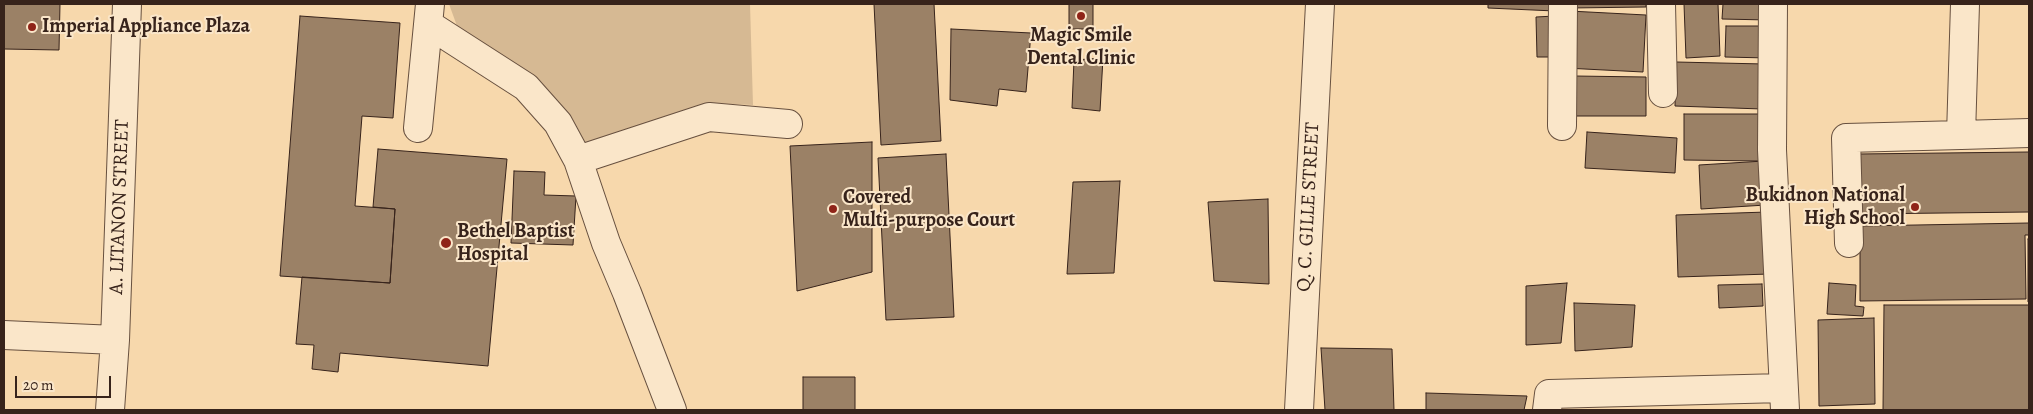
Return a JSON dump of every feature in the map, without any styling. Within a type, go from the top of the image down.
[{"type":"street","name":"A. LITANON STREET","points":[[110,410],[115,340],[127,4]]},
{"type":"street","name":"Q. C. GILLE STREET","points":[[1299,410],[1320,4]]},
{"type":"street","points":[[1562,126],[1563,4]]},
{"type":"street","points":[[1661,4],[1663,93]]},
{"type":"street","points":[[1547,410],[1549,394],[1784,399],[1772,150],[1773,4]]},
{"type":"street","points":[[1961,135],[1965,4]]},
{"type":"street","points":[[418,128],[429,14]]},
{"type":"street","points":[[429,14],[526,87],[558,123],[578,160],[606,243],[628,293],[672,410]]},
{"type":"street","points":[[578,160],[709,118],[788,124]]},
{"type":"street","points":[[1849,243],[1846,138],[2029,133]]},
{"type":"street","points":[[4,335],[115,340]]},
{"type":"shaded area","points":[[449,4],[750,4],[753,105],[711,103],[587,151],[483,46],[457,26]]},
{"type":"building","name":"Imperial Appliance Plaza","points":[[4,4],[60,4],[59,50],[4,49]]},
{"type":"building","points":[[874,4],[934,4],[941,141],[881,145]]},
{"type":"building","name":"Magic Smile Dental Clinic","points":[[1069,4],[1093,4],[1093,29],[1069,29]]},
{"type":"building","points":[[1488,4],[1556,4],[1555,11],[1488,8]]},
{"type":"building","points":[[1570,4],[1646,4],[1646,7],[1570,8]]},
{"type":"building","points":[[1684,4],[1718,4],[1720,56],[1686,58]]},
{"type":"building","points":[[1723,4],[1769,4],[1768,20],[1722,19]]},
{"type":"building","points":[[1569,11],[1646,15],[1643,72],[1565,68]]},
{"type":"building","points":[[300,16],[400,23],[393,118],[362,116],[355,206],[395,209],[390,283],[280,276]]},
{"type":"building","points":[[1555,16],[1556,57],[1537,57],[1536,17]]},
{"type":"building","points":[[1726,26],[1768,26],[1768,58],[1725,57]]},
{"type":"building","points":[[951,29],[1031,33],[1026,92],[999,89],[997,106],[950,100]]},
{"type":"building","points":[[1103,58],[1100,111],[1072,108],[1074,60]]},
{"type":"building","points":[[1676,62],[1764,64],[1762,109],[1675,106]]},
{"type":"building","points":[[1574,76],[1646,77],[1646,116],[1573,116]]},
{"type":"building","points":[[1684,114],[1759,114],[1759,161],[1684,160]]},
{"type":"building","points":[[1587,132],[1677,138],[1675,173],[1585,168]]},
{"type":"building","name":"Covered Multi-purpose Court","points":[[872,142],[872,272],[797,291],[790,146]]},
{"type":"building","name":"Bethel Baptist Hospital","points":[[378,149],[507,159],[488,366],[340,353],[338,372],[312,369],[314,345],[296,344],[302,277],[390,283],[395,209],[373,207]]},
{"type":"building","points":[[2029,152],[2029,212],[1859,214],[1859,154]]},
{"type":"building","points":[[946,154],[954,317],[886,320],[878,158]]},
{"type":"building","points":[[1764,161],[1766,205],[1701,209],[1699,165]]},
{"type":"building","points":[[514,171],[545,172],[544,195],[576,196],[573,245],[511,243]]},
{"type":"building","points":[[1120,181],[1114,273],[1067,274],[1073,182]]},
{"type":"building","points":[[1268,199],[1269,284],[1214,281],[1208,202]]},
{"type":"building","points":[[1767,212],[1769,274],[1678,277],[1676,215]]},
{"type":"building","points":[[2029,223],[2029,235],[2025,235],[2026,299],[1860,301],[1860,226]]},
{"type":"building","points":[[2029,239],[2029,302],[2028,302]]},
{"type":"building","points":[[1567,283],[1561,343],[1526,345],[1526,286]]},
{"type":"building","points":[[1829,283],[1856,285],[1855,306],[1864,307],[1863,316],[1827,314]]},
{"type":"building","points":[[1762,284],[1763,306],[1719,308],[1718,285]]},
{"type":"building","points":[[1574,303],[1635,305],[1632,347],[1575,351]]},
{"type":"building","points":[[1884,305],[2029,305],[2029,410],[1883,410]]},
{"type":"building","points":[[1874,318],[1875,404],[1819,406],[1818,320]]},
{"type":"building","points":[[1321,348],[1392,349],[1394,410],[1325,410]]},
{"type":"building","points":[[803,377],[855,377],[855,410],[803,410]]},
{"type":"building","points":[[1426,393],[1527,396],[1524,410],[1426,410]]},
{"type":"place","name":"Magic Smile Dental Clinic","points":[[1081,16]]},
{"type":"place","name":"Imperial Appliance Plaza","points":[[32,27]]},
{"type":"place","name":"Bukidnon National High School","points":[[1915,207]]},
{"type":"place","name":"Covered Multi-purpose Court","points":[[833,209]]},
{"type":"place","name":"Bethel Baptist Hospital","points":[[446,243]]}]
